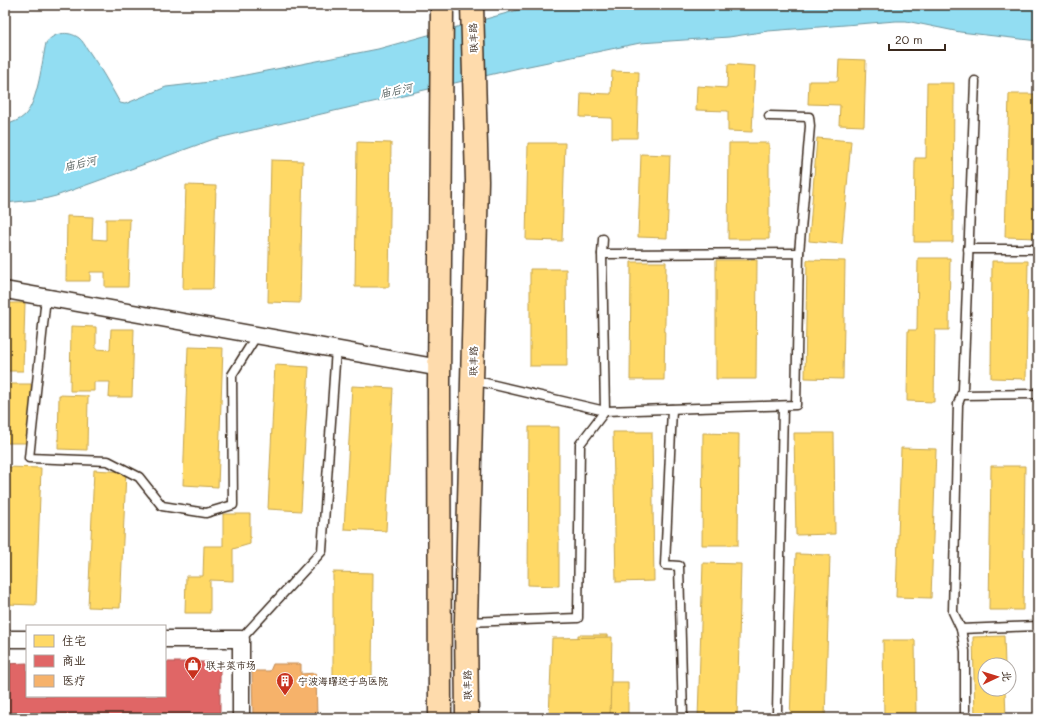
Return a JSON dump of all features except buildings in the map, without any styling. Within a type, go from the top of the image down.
[{"type":"main road","points":[[440,718],[442,5]]},
{"type":"main road","name":"联丰路","points":[[468,718],[466,622],[477,182],[472,5]]},
{"type":"street","points":[[5,290],[440,368]]},
{"type":"street","points":[[5,639],[26,639]]},
{"type":"street","points":[[166,639],[241,639],[241,718]]},
{"type":"lane","points":[[965,718],[965,651],[961,628],[953,612],[958,404],[963,390],[975,81]]},
{"type":"lane","points":[[472,380],[605,411],[796,405],[799,253],[810,126],[809,117],[769,116]]},
{"type":"lane","points":[[466,622],[578,618],[580,444],[605,411],[603,239]]},
{"type":"lane","points":[[968,249],[1038,249]]},
{"type":"lane","points":[[602,254],[799,253]]},
{"type":"lane","points":[[46,297],[28,458],[108,460],[139,477],[162,506],[206,513],[232,505],[232,375],[256,335]]},
{"type":"lane","points":[[241,639],[322,551],[336,349]]},
{"type":"lane","points":[[961,395],[1038,394]]},
{"type":"lane","points":[[777,712],[783,406]]},
{"type":"lane","points":[[672,409],[665,565],[679,566],[683,717]]},
{"type":"lane","points":[[961,628],[1038,626]]},
{"type":"water","name":"庙后河","points":[[536,5],[1038,5],[1038,41],[960,32],[906,21],[896,21],[768,31],[729,37],[640,43],[519,68],[214,139],[56,196],[44,199],[5,203],[5,125],[21,118],[29,109],[39,81],[46,43],[57,35],[66,33],[80,39],[101,69],[120,103],[125,104],[166,87],[210,82],[378,49]]},
{"type":"place","name":"联丰菜市场","points":[[193,680]]},
{"type":"place","name":"宁波海曙送子鸟医院","points":[[285,696]]}]
